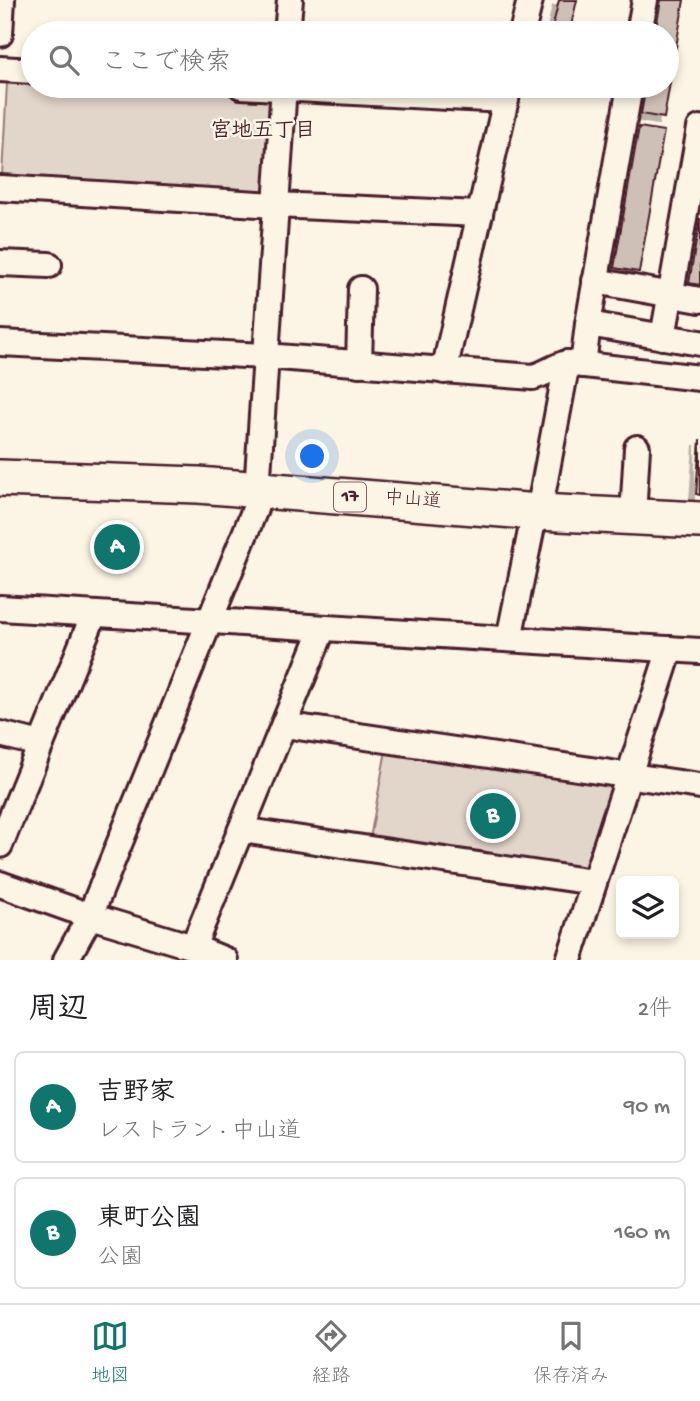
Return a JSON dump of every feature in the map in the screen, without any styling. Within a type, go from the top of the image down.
[{"type":"highway","name":"中山道","points":[[0,478],[198,485],[256,500]]},
{"type":"highway","name":"中山道","points":[[0,494],[256,500],[535,519],[700,536]]},
{"type":"highway","name":"中山道","points":[[535,519],[633,516],[700,520]]},
{"type":"street","points":[[0,34],[2,0]]},
{"type":"street","points":[[288,21],[290,0]]},
{"type":"street","points":[[525,21],[530,0]]},
{"type":"street","points":[[641,21],[645,0]]},
{"type":"street","points":[[0,69],[21,70]]},
{"type":"street","points":[[66,960],[90,916],[210,622],[256,500],[283,98]]},
{"type":"street","points":[[444,371],[507,98]]},
{"type":"street","points":[[509,639],[535,519],[588,324],[628,98]]},
{"type":"street","points":[[663,337],[700,128]]},
{"type":"street","points":[[0,188],[275,205],[480,214]]},
{"type":"street","points":[[0,263],[49,265]]},
{"type":"street","points":[[596,281],[700,300]]},
{"type":"street","points":[[359,364],[361,289]]},
{"type":"street","points":[[588,324],[700,343]]},
{"type":"street","points":[[0,343],[265,356],[533,376],[542,375],[558,365],[575,364],[700,378]]},
{"type":"street","points":[[633,516],[637,448]]},
{"type":"street","points":[[0,608],[700,651]]},
{"type":"street","points":[[0,845],[94,614]]},
{"type":"street","points":[[194,947],[323,628]]},
{"type":"street","points":[[569,960],[670,649]]},
{"type":"street","points":[[284,725],[700,786]]},
{"type":"street","points":[[0,734],[41,744]]},
{"type":"street","points":[[241,830],[593,881]]},
{"type":"street","points":[[0,884],[90,916],[194,947],[225,960]]},
{"type":"shaded area","points":[[21,80],[21,98],[271,98],[269,196],[2,176],[7,83]]},
{"type":"shaded area","points":[[386,750],[615,784],[590,872],[370,839]]},
{"type":"building","points":[[559,0],[577,0],[572,21],[554,21]]},
{"type":"building","points":[[661,0],[684,0],[679,30],[679,21],[657,21]]},
{"type":"building","points":[[644,98],[667,98],[664,118],[641,114]]},
{"type":"building","points":[[639,127],[664,131],[639,272],[614,268]]},
{"type":"building","points":[[700,218],[700,285],[689,283]]},
{"type":"building","points":[[700,439],[700,495],[696,494]]},
{"type":"place","name":"吉野家","points":[[117,547]]},
{"type":"place","name":"東町公園","points":[[493,816]]},
{"type":"district","name":"宮地五丁目","points":[[263,132]]}]
